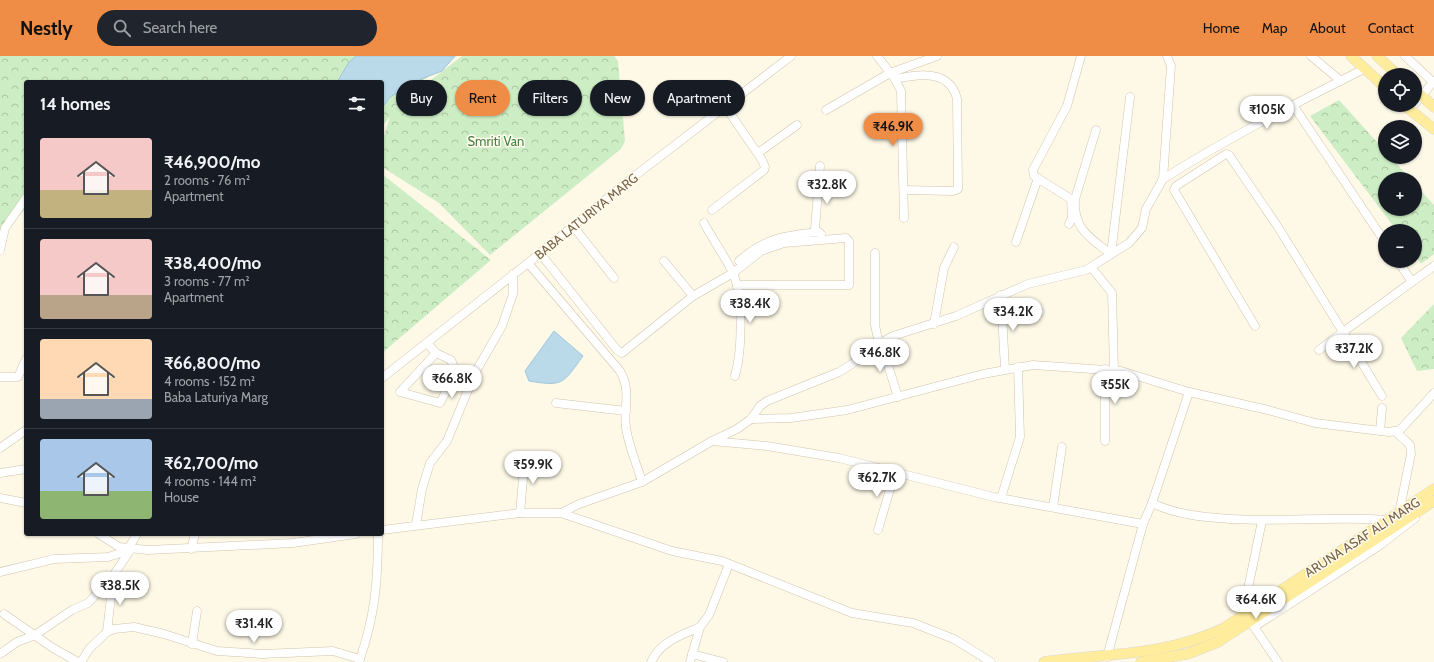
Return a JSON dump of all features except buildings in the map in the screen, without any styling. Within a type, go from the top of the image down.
[{"type":"main road","points":[[1351,56],[1378,81]]},
{"type":"main road","points":[[1377,56],[1390,68]]},
{"type":"main road","points":[[1422,104],[1434,107]]},
{"type":"main road","points":[[1421,112],[1434,129]]},
{"type":"main road","name":"ARUNA ASAF ALI MARG","points":[[1141,662],[1186,654],[1218,642],[1434,489]]},
{"type":"main road","name":"ARUNA ASAF ALI MARG","points":[[1044,662],[1107,657],[1178,646],[1224,628],[1250,620],[1434,501]]},
{"type":"street","name":"BABA LATURIYA MARG","points":[[745,91],[791,56]]},
{"type":"street","points":[[876,56],[892,76],[901,91],[904,218]]},
{"type":"street","points":[[826,110],[892,76],[937,56]]},
{"type":"street","points":[[1069,224],[1072,218],[1071,199],[1034,176],[1033,170],[1067,106],[1081,56]]},
{"type":"street","points":[[561,513],[579,504],[642,482],[751,419],[760,406],[771,398],[839,372],[880,343],[893,336],[956,316],[1002,295],[1039,281],[1066,276],[1091,267],[1129,243],[1142,228],[1146,209],[1163,178],[1171,66],[1167,56]]},
{"type":"street","points":[[1311,56],[1341,80]]},
{"type":"street","points":[[1405,56],[1434,82],[1422,93]]},
{"type":"street","points":[[1163,178],[1202,154],[1364,69]]},
{"type":"street","points":[[892,76],[934,75],[948,83],[957,99],[958,190],[904,190]]},
{"type":"street","points":[[1111,254],[1130,97]]},
{"type":"street","points":[[1293,105],[1378,232]]},
{"type":"street","name":"BABA LATURIYA MARG","points":[[384,376],[712,116]]},
{"type":"street","points":[[712,210],[764,170],[764,164],[758,153],[732,116]]},
{"type":"street","points":[[758,153],[797,125]]},
{"type":"street","points":[[1096,130],[1075,199],[1075,208],[1080,227],[1084,233],[1111,254]]},
{"type":"street","points":[[1252,322],[1174,188],[1227,154],[1278,226],[1382,396]]},
{"type":"street","points":[[817,232],[815,229],[820,166]]},
{"type":"street","points":[[1016,242],[1038,178]]},
{"type":"street","points":[[0,250],[5,228],[24,201]]},
{"type":"street","points":[[704,223],[732,270],[737,285],[741,344],[740,358],[735,376]]},
{"type":"street","points":[[573,226],[614,278]]},
{"type":"street","points":[[732,270],[760,245],[787,235],[817,232],[825,235],[844,234]]},
{"type":"street","points":[[540,254],[617,350],[622,353],[693,296],[761,251],[784,243],[846,238],[850,245],[849,285],[737,285]]},
{"type":"street","points":[[934,324],[944,268],[954,246]]},
{"type":"street","points":[[875,253],[875,325],[898,397]]},
{"type":"street","points":[[664,261],[693,296]]},
{"type":"street","points":[[528,263],[620,371],[625,380],[628,393],[626,428],[642,482]]},
{"type":"street","points":[[1319,350],[1434,266]]},
{"type":"street","points":[[1091,267],[1112,294],[1105,440]]},
{"type":"street","points":[[1403,268],[1412,282]]},
{"type":"street","points":[[416,525],[422,489],[430,463],[447,441],[472,378],[502,326],[513,294],[513,274]]},
{"type":"street","points":[[1002,295],[1005,370]]},
{"type":"street","points":[[1002,313],[1040,312]]},
{"type":"street","points":[[427,343],[436,353],[451,360],[456,372],[440,403],[400,392],[436,353]]},
{"type":"street","points":[[0,377],[18,377],[24,364]]},
{"type":"street","points":[[751,419],[775,420],[852,409],[1018,367],[1033,365],[1109,370],[1137,376],[1189,392],[1268,410],[1319,424],[1396,432],[1410,445],[1411,454],[1399,513]]},
{"type":"street","points":[[1001,498],[1020,436],[1018,367]]},
{"type":"street","points":[[1107,657],[1143,524],[1152,503],[1189,392]]},
{"type":"street","points":[[1396,432],[1404,426],[1434,393]]},
{"type":"street","points":[[556,403],[626,411]]},
{"type":"street","points":[[1380,431],[1382,408]]},
{"type":"street","points":[[0,448],[24,431]]},
{"type":"street","points":[[712,441],[786,449],[839,458],[1001,498],[1143,524]]},
{"type":"street","points":[[1053,507],[1062,447]]},
{"type":"street","points":[[520,513],[525,456]]},
{"type":"street","points":[[0,473],[24,469]]},
{"type":"street","points":[[878,530],[895,472]]},
{"type":"street","points":[[0,498],[24,503]]},
{"type":"street","points":[[1152,503],[1172,512],[1195,516],[1262,521],[1389,520]]},
{"type":"street","points":[[1250,620],[1379,546],[1434,505]]},
{"type":"street","points":[[384,530],[520,513],[561,513],[672,551],[729,564],[838,608],[868,616],[896,619],[928,628],[968,646],[991,662]]},
{"type":"street","points":[[1262,521],[1244,603],[1250,620],[1278,662]]},
{"type":"street","points":[[102,536],[112,544],[130,549],[191,548],[293,543],[333,536]]},
{"type":"street","points":[[0,654],[17,642],[35,635],[58,619],[88,603],[111,579],[130,549],[136,536]]},
{"type":"street","points":[[191,548],[195,536]]},
{"type":"street","points":[[4,614],[79,662],[89,649],[106,632],[124,627],[139,628],[209,650],[227,653],[262,654],[333,651],[360,661],[375,601],[378,582],[378,536]]},
{"type":"street","points":[[0,572],[54,559],[108,557],[130,549]]},
{"type":"street","points":[[723,662],[691,658],[700,627],[710,615],[729,564]]},
{"type":"street","points":[[106,632],[111,579]]},
{"type":"street","points":[[192,644],[197,611]]},
{"type":"street","points":[[651,662],[655,653],[663,645],[700,627]]},
{"type":"green space","name":"Smriti Van","points":[[0,56],[457,56],[424,80],[396,80],[396,116],[447,116],[447,80],[431,80],[462,56],[614,56],[618,61],[620,80],[590,80],[590,116],[623,116],[625,141],[621,149],[490,255],[439,203],[384,168],[384,136],[390,117],[384,124],[384,80],[24,80],[24,210],[0,236]]},
{"type":"green space","points":[[1339,100],[1378,143],[1378,164],[1397,164],[1404,172],[1378,172],[1378,206],[1310,116]]},
{"type":"green space","points":[[384,176],[491,260],[384,351]]},
{"type":"green space","points":[[1422,192],[1434,205],[1434,254],[1422,263],[1422,224],[1392,224],[1386,216],[1422,216]]},
{"type":"green space","points":[[1434,304],[1434,369],[1417,371],[1401,338]]},
{"type":"water","points":[[356,56],[455,56],[442,71],[419,80],[396,80],[396,94],[390,97],[384,105],[384,80],[338,80],[349,62]]},
{"type":"water","points":[[554,331],[583,356],[562,381],[556,383],[541,383],[529,381],[525,371]]}]
